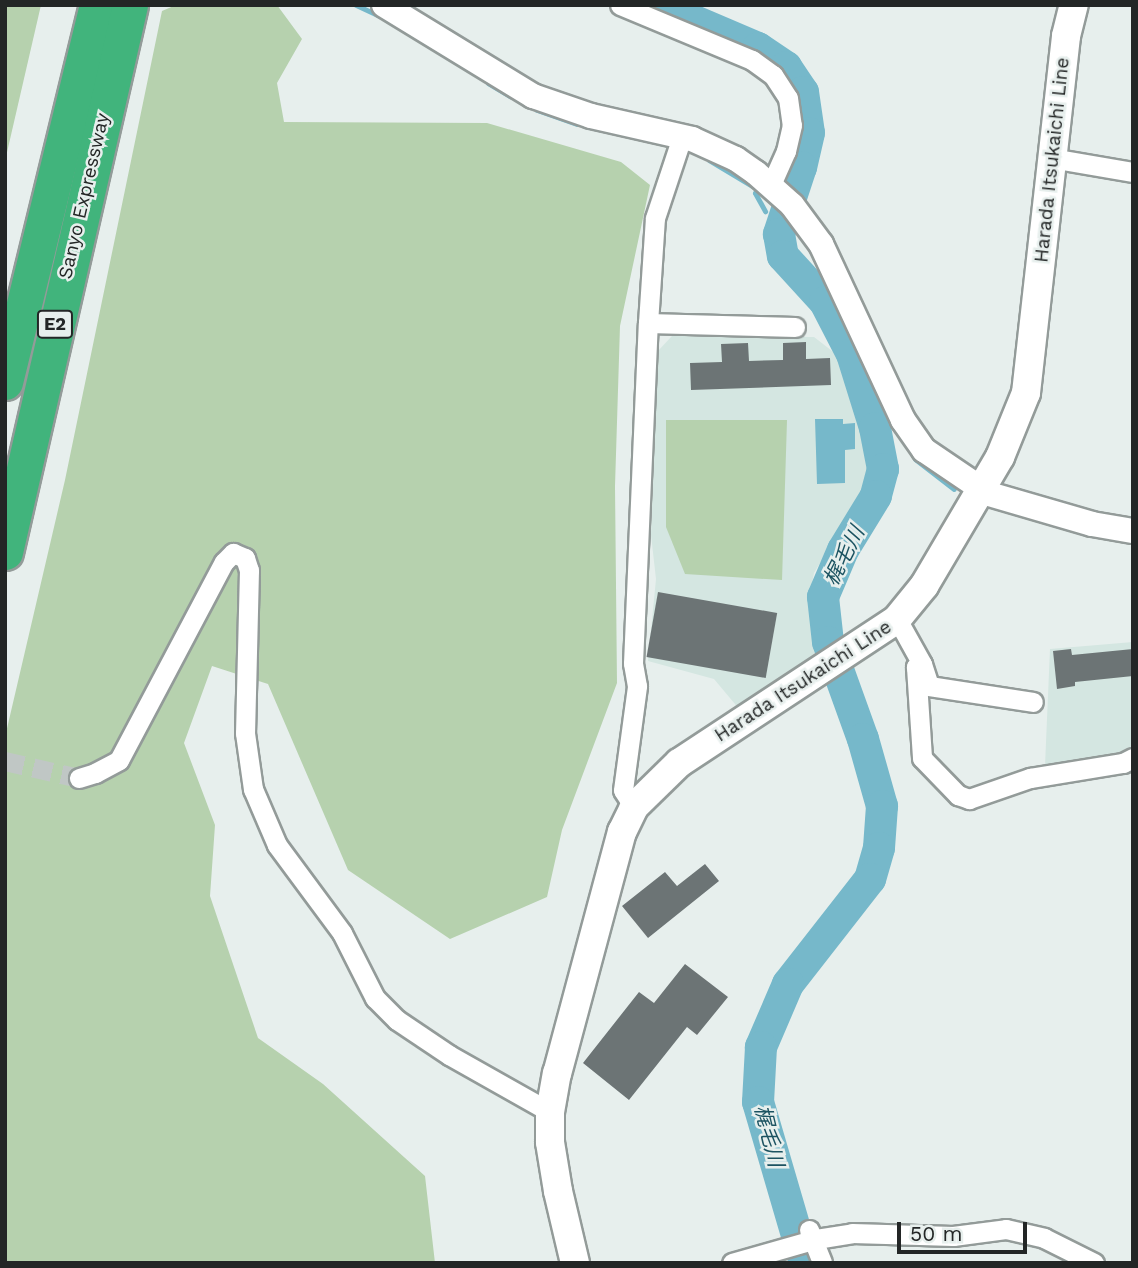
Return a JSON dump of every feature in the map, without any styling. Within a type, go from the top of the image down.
[{"type":"highway","name":"Sanyo Expressway","points":[[5,552],[92,92],[97,5]]},
{"type":"highway","name":"Sanyo Expressway","points":[[5,382],[92,92],[130,5]]},
{"type":"main road","name":"Harada Itsukaichi Line","points":[[575,1263],[558,1191],[550,1142],[550,1112],[557,1074],[622,832],[634,807],[679,763],[897,619],[924,586],[981,490],[1019,415],[1026,393],[1066,36],[1074,5]]},
{"type":"street","points":[[384,5],[533,96],[591,116],[682,137],[736,159],[773,186],[796,209],[832,265],[912,436],[939,462],[981,490],[1084,522],[1133,531]]},
{"type":"street","points":[[626,6],[752,60],[773,75],[788,98],[792,125],[773,186]]},
{"type":"street","points":[[634,807],[623,790],[637,686],[633,663],[655,218],[682,137]]},
{"type":"street","points":[[1051,158],[1133,172]]},
{"type":"street","points":[[648,323],[795,327]]},
{"type":"street","points":[[79,778],[119,760],[223,562],[233,553],[245,558],[249,570],[245,733],[253,789],[277,845],[342,933],[375,998],[397,1020],[449,1055],[550,1112]]},
{"type":"street","points":[[897,619],[922,664],[929,687],[1033,702]]},
{"type":"street","points":[[922,664],[916,667],[922,758],[958,795],[969,799],[1030,778],[1123,763],[1133,758]]},
{"type":"street","points":[[732,1263],[773,1256],[811,1237],[852,1233],[953,1236],[1006,1229],[1044,1238],[1082,1260]]},
{"type":"street","points":[[811,1237],[822,1263]]},
{"type":"shaded area","points":[[672,336],[814,337],[836,354],[869,453],[865,489],[814,573],[808,605],[818,660],[740,710],[714,679],[648,661],[656,579],[651,535],[657,352]]},
{"type":"shaded area","points":[[1133,642],[1133,751],[1124,755],[1045,766],[1050,649]]},
{"type":"green space","points":[[5,5],[41,5],[5,161]]},
{"type":"green space","points":[[176,5],[277,5],[302,39],[277,83],[284,122],[487,123],[621,162],[650,185],[620,326],[615,486],[617,683],[562,830],[547,897],[450,939],[348,870],[268,684],[212,666],[184,743],[215,825],[210,896],[258,1038],[323,1084],[425,1176],[435,1263],[5,1263],[5,737],[65,480],[162,11]]},
{"type":"green space","points":[[666,420],[787,420],[782,580],[685,574],[666,527]]},
{"type":"water","points":[[815,419],[843,419],[843,424],[855,423],[855,449],[845,450],[845,483],[817,484]]},
{"type":"building","points":[[806,342],[806,359],[830,358],[831,385],[691,390],[690,363],[722,362],[721,344],[748,343],[749,361],[783,360],[783,343]]},
{"type":"building","points":[[658,592],[777,613],[766,678],[647,657]]},
{"type":"building","points":[[1071,649],[1072,655],[1133,649],[1133,676],[1075,682],[1075,686],[1057,689],[1053,651]]},
{"type":"building","points":[[705,864],[719,881],[648,938],[622,906],[665,872],[677,886]]},
{"type":"building","points":[[685,964],[728,997],[697,1035],[687,1027],[629,1100],[583,1063],[639,992],[654,1003]]},
{"type":"waterway","points":[[356,5],[382,17]]},
{"type":"waterway","name":"梶毛川","points":[[657,5],[758,48],[786,67],[803,92],[809,133],[779,234],[783,256],[825,302],[852,354],[875,428],[883,469],[876,496],[843,550],[823,597],[828,642],[863,739],[882,806],[879,848],[870,879],[788,984],[761,1047],[758,1102],[805,1263]]},
{"type":"waterway","points":[[488,83],[510,96]]},
{"type":"waterway","points":[[537,110],[577,124]]},
{"type":"waterway","points":[[709,160],[757,189],[755,193],[765,211]]},
{"type":"waterway","points":[[915,459],[954,489]]},
{"type":"tunnel","points":[[5,761],[79,778]]}]
